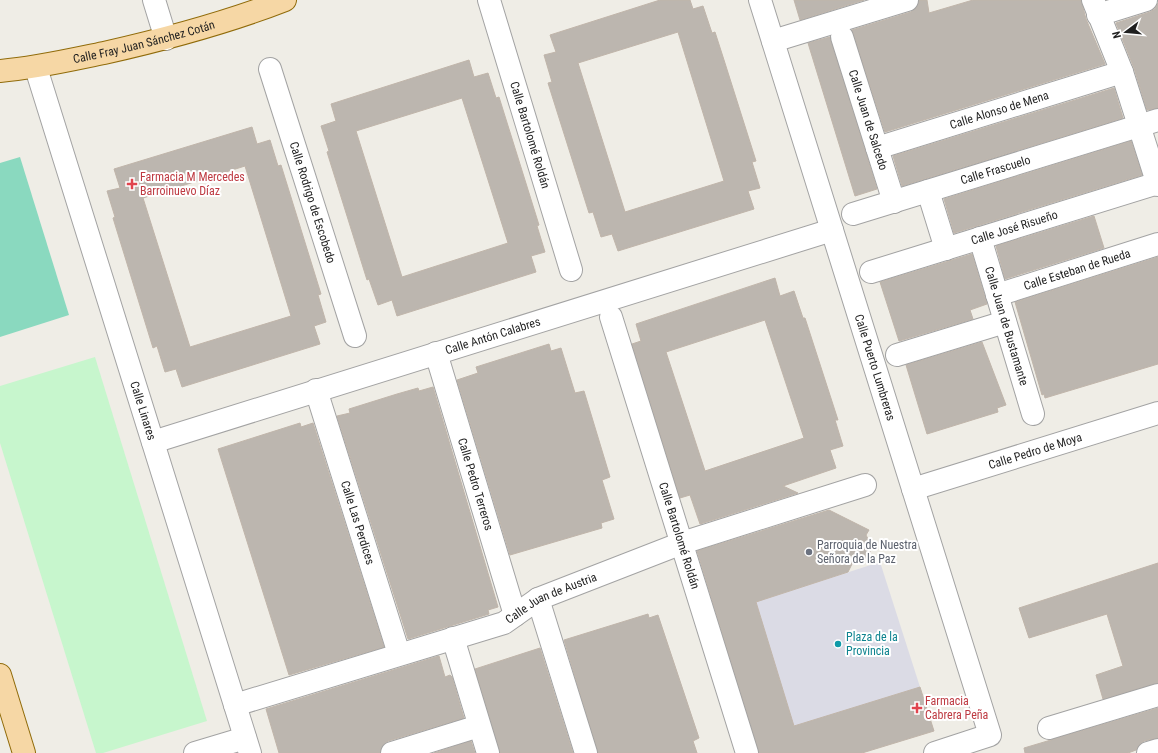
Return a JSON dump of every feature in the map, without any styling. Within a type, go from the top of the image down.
[{"type":"main road","name":"Calle Fray Juan Sánchez Cotán","points":[[0,71],[36,68],[166,39],[252,13],[285,0]]},
{"type":"main road","points":[[0,675],[24,753]]},
{"type":"street","points":[[154,0],[166,39]]},
{"type":"street","name":"Calle Bartolomé Roldán","points":[[489,0],[571,270]]},
{"type":"street","name":"Calle Puerto Lumbreras","points":[[760,0],[990,736],[935,753]]},
{"type":"street","points":[[773,41],[907,0]]},
{"type":"street","points":[[1146,0],[1096,8],[1122,72],[1148,123],[1157,183]]},
{"type":"street","name":"Calle Juan de Salcedo","points":[[842,37],[894,202]]},
{"type":"street","name":"Calle Linares","points":[[36,68],[247,745]]},
{"type":"street","name":"Calle Rodrigo de Escobedo","points":[[270,69],[355,336]]},
{"type":"street","name":"Calle Alonso de Mena","points":[[877,148],[1122,72]]},
{"type":"street","name":"Calle Frascuelo","points":[[853,214],[1148,123]]},
{"type":"street","name":"Calle José Risueño","points":[[871,272],[1157,183]]},
{"type":"street","points":[[928,191],[946,248]]},
{"type":"street","name":"Calle Antón Calabres","points":[[153,442],[832,230]]},
{"type":"street","name":"Calle Juan de Bustamante","points":[[980,238],[1033,414]]},
{"type":"street","name":"Calle Esteban de Rueda","points":[[997,295],[1158,244]]},
{"type":"street","name":"Calle Bartolomé Roldán","points":[[611,317],[747,753]]},
{"type":"street","points":[[897,355],[1005,322]]},
{"type":"street","name":"Calle Pedro Terreros","points":[[436,353],[515,615]]},
{"type":"street","name":"Calle Las Perdices","points":[[316,390],[399,654]]},
{"type":"street","name":"Calle Pedro de Moya","points":[[913,489],[1158,413]]},
{"type":"street","name":"Calle Juan de Austria","points":[[235,705],[504,623],[538,600],[682,543],[865,484]]},
{"type":"street","points":[[538,600],[586,753]]},
{"type":"street","points":[[453,638],[488,753]]},
{"type":"street","points":[[1049,728],[1158,695]]},
{"type":"street","points":[[392,753],[479,726]]},
{"type":"street","points":[[195,753],[247,745]]},
{"type":"street","points":[[1148,753],[1158,750]]},
{"type":"green space","points":[[20,157],[69,315],[0,337],[0,163]]},
{"type":"green space","points":[[95,357],[207,721],[103,753],[96,753],[0,443],[0,386]]},
{"type":"shaded area","name":"Plaza de la Provincia","points":[[880,562],[920,687],[794,726],[756,602]]},
{"type":"building","points":[[660,0],[690,0],[693,9],[703,6],[712,33],[715,32],[756,161],[752,162],[760,188],[748,191],[754,209],[618,251],[612,234],[601,237],[593,212],[589,213],[548,83],[552,82],[544,55],[556,52],[550,35]],"holes":[[[678,32],[724,181],[625,212],[578,63]]]},
{"type":"building","points":[[794,0],[864,0],[800,20]]},
{"type":"building","points":[[919,0],[927,0],[929,13],[973,0],[1081,0],[1086,19],[1105,64],[885,132],[852,30],[911,12],[916,8]]},
{"type":"building","points":[[1158,3],[1158,108],[1147,110],[1134,68],[1116,23],[1150,12],[1155,9]]},
{"type":"building","points":[[830,37],[877,189],[855,196],[808,43]]},
{"type":"building","points":[[469,60],[474,77],[488,73],[496,98],[499,97],[539,225],[537,226],[545,252],[531,256],[536,272],[397,316],[392,300],[378,305],[369,279],[367,280],[327,152],[329,151],[321,126],[336,121],[331,104]],"holes":[[[462,98],[508,243],[402,277],[356,131]]]},
{"type":"building","points":[[1114,88],[1123,118],[902,186],[893,156]]},
{"type":"building","points":[[252,127],[257,144],[270,140],[278,166],[281,165],[321,294],[318,295],[326,322],[314,326],[320,344],[182,387],[176,369],[165,372],[157,346],[153,348],[113,218],[115,217],[107,191],[120,188],[114,169]],"holes":[[[245,166],[291,316],[190,347],[143,198]]]},
{"type":"building","points":[[1131,141],[1142,175],[954,233],[944,199]]},
{"type":"building","points":[[1094,216],[1104,248],[1005,279],[996,246]]},
{"type":"building","points":[[972,254],[987,304],[970,310],[973,319],[899,341],[880,282]]},
{"type":"building","points":[[1158,257],[1158,364],[1045,398],[1044,394],[1042,395],[1015,302]]},
{"type":"building","points":[[775,278],[780,296],[794,291],[803,318],[805,318],[838,420],[835,420],[843,446],[830,450],[836,468],[783,486],[798,493],[700,524],[690,495],[680,498],[632,344],[641,341],[636,324]],"holes":[[[765,320],[804,438],[705,471],[666,352]]]},
{"type":"building","points":[[982,342],[1006,405],[997,408],[998,412],[927,434],[906,365]]},
{"type":"building","points":[[549,344],[551,351],[561,348],[575,393],[584,391],[610,477],[602,480],[614,519],[601,523],[602,528],[510,555],[457,380],[478,373],[476,367]]},
{"type":"building","points":[[433,387],[498,607],[488,610],[489,614],[408,639],[337,416],[350,413],[349,409],[397,394],[418,388],[419,391]]},
{"type":"building","points":[[300,423],[301,427],[313,423],[384,647],[289,675],[218,449]]},
{"type":"building","points":[[829,510],[869,530],[866,535],[871,545],[870,554],[863,560],[853,562],[848,572],[756,602],[794,726],[920,687],[934,731],[862,753],[759,753],[697,551]]},
{"type":"building","points":[[1158,563],[1158,683],[1103,699],[1096,675],[1123,666],[1107,614],[1029,638],[1019,608]]},
{"type":"building","points":[[648,614],[649,618],[658,615],[699,738],[693,741],[697,753],[598,753],[564,640]]},
{"type":"building","points":[[540,648],[573,753],[500,753],[475,669]]},
{"type":"building","points":[[439,656],[445,677],[450,675],[452,677],[464,718],[388,741],[383,745],[380,753],[279,753],[266,709]]},
{"type":"building","points":[[1158,708],[1158,738],[1144,741],[1136,750],[1128,753],[1025,753],[1024,748]]},
{"type":"building","points":[[471,741],[475,753],[434,753]]},
{"type":"place","name":"Farmacia M Mercedes Barroinuevo Díaz","points":[[132,184]]},
{"type":"place","name":"Parroquia de Nuestra Señora de la Paz","points":[[809,552]]},
{"type":"place","name":"Plaza de la Provincia","points":[[838,644]]},
{"type":"place","name":"Farmacia Cabrera Peña","points":[[917,708]]}]
